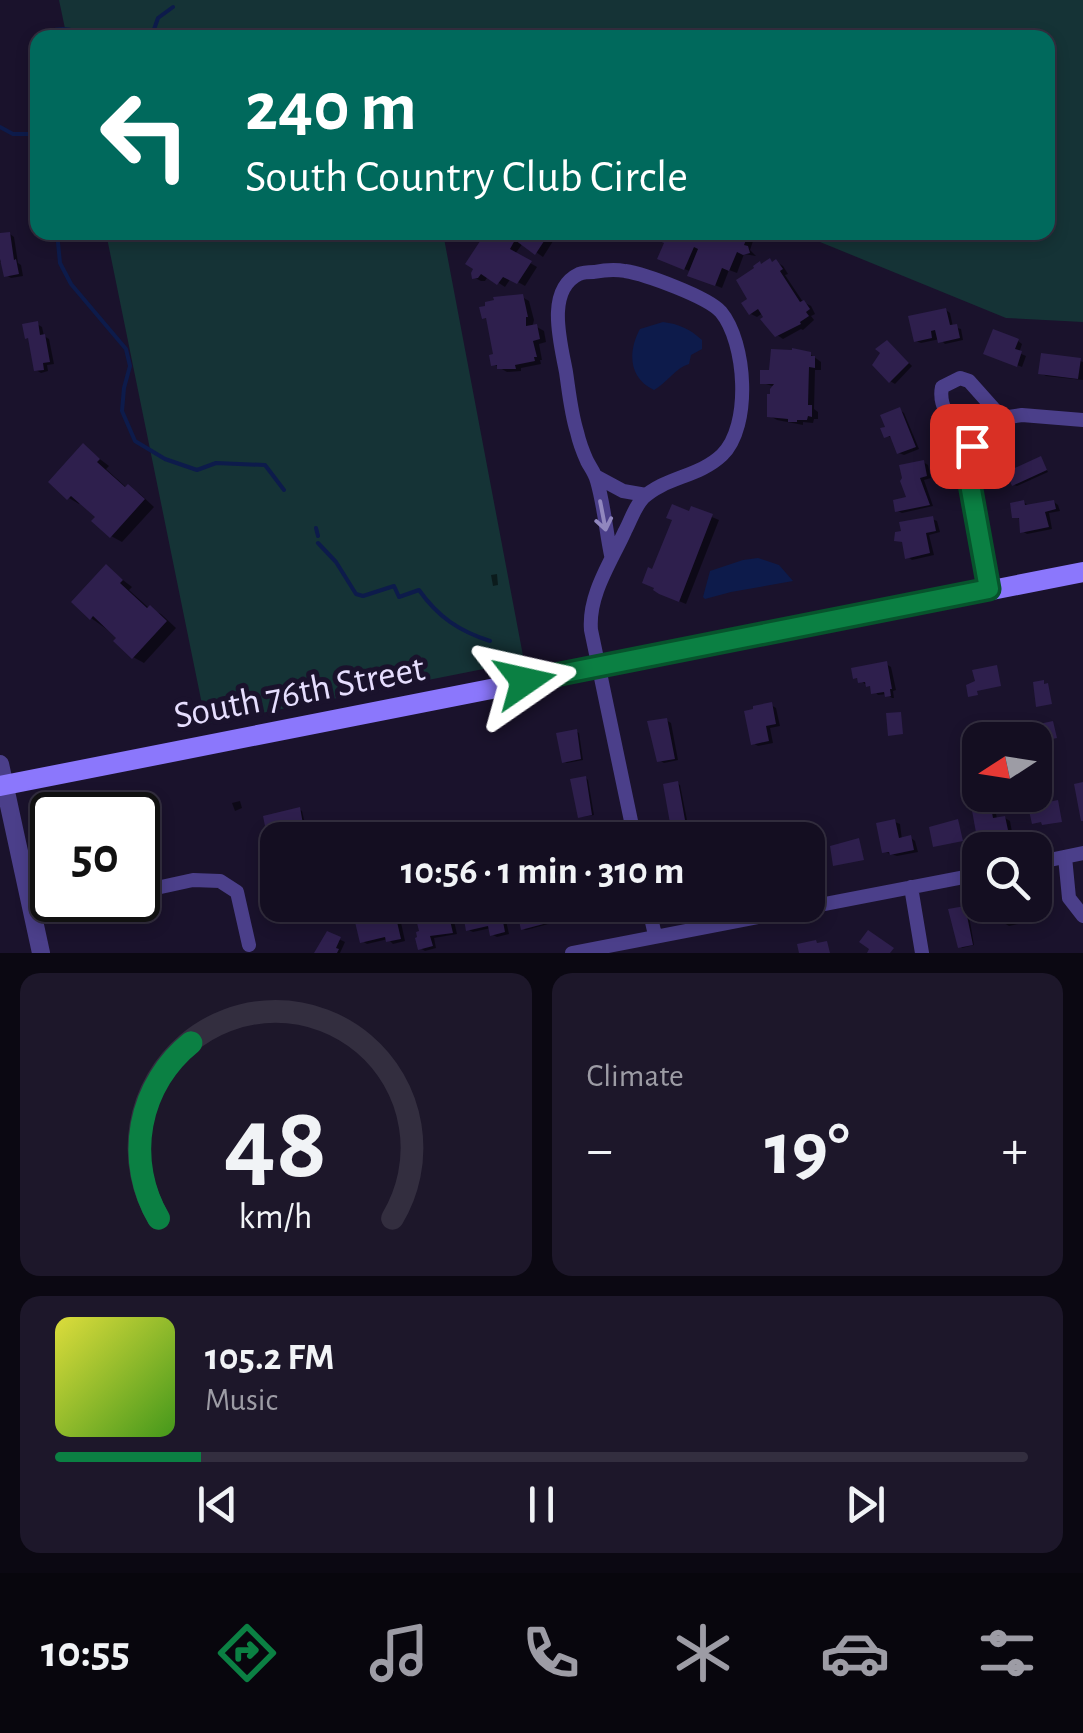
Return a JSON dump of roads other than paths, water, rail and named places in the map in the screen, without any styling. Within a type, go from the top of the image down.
[{"type":"main road","name":"South 76th Street","points":[[2,786],[1083,572]]},
{"type":"street","points":[[611,556],[596,477],[576,430],[559,335],[559,303],[564,288],[579,274],[624,270],[655,278],[717,307],[729,322],[741,366],[737,434],[723,454],[694,474],[662,485],[636,506],[611,556],[590,620],[631,822]]},
{"type":"street","points":[[972,446],[945,411],[942,386],[960,378],[969,381],[1002,418]]},
{"type":"street","points":[[989,589],[968,473],[972,446],[985,429],[1002,418],[1022,415],[1083,420]]},
{"type":"street","points":[[596,477],[623,491],[646,495]]},
{"type":"street","points":[[0,764],[30,899]]},
{"type":"street","points":[[1052,860],[1083,854]]},
{"type":"street","points":[[1065,857],[1069,898],[1083,916]]},
{"type":"street","points":[[572,953],[962,878]]},
{"type":"street","points":[[160,887],[193,880],[220,880],[237,892],[249,945]]},
{"type":"street","points":[[911,888],[922,953]]},
{"type":"street","points":[[35,922],[42,953]]},
{"type":"street","points":[[651,922],[654,936]]},
{"type":"water","points":[[663,322],[693,333],[702,340],[702,349],[654,390],[635,371],[633,346],[640,329]]},
{"type":"water","points":[[758,558],[779,565],[793,581],[703,597],[710,571]]},
{"type":"waterway","points":[[154,30],[158,18],[173,7]]},
{"type":"waterway","points":[[54,30],[70,30]]},
{"type":"waterway","points":[[0,127],[13,134],[30,134]]},
{"type":"waterway","points":[[58,240],[60,263],[71,284],[126,349],[130,366],[122,411],[135,441],[165,459],[197,470],[216,463],[265,465],[284,490]]},
{"type":"waterway","points":[[316,528],[318,536]]},
{"type":"waterway","points":[[318,543],[336,562],[356,594],[363,596],[394,586],[399,597],[419,590],[450,622],[490,641]]}]
